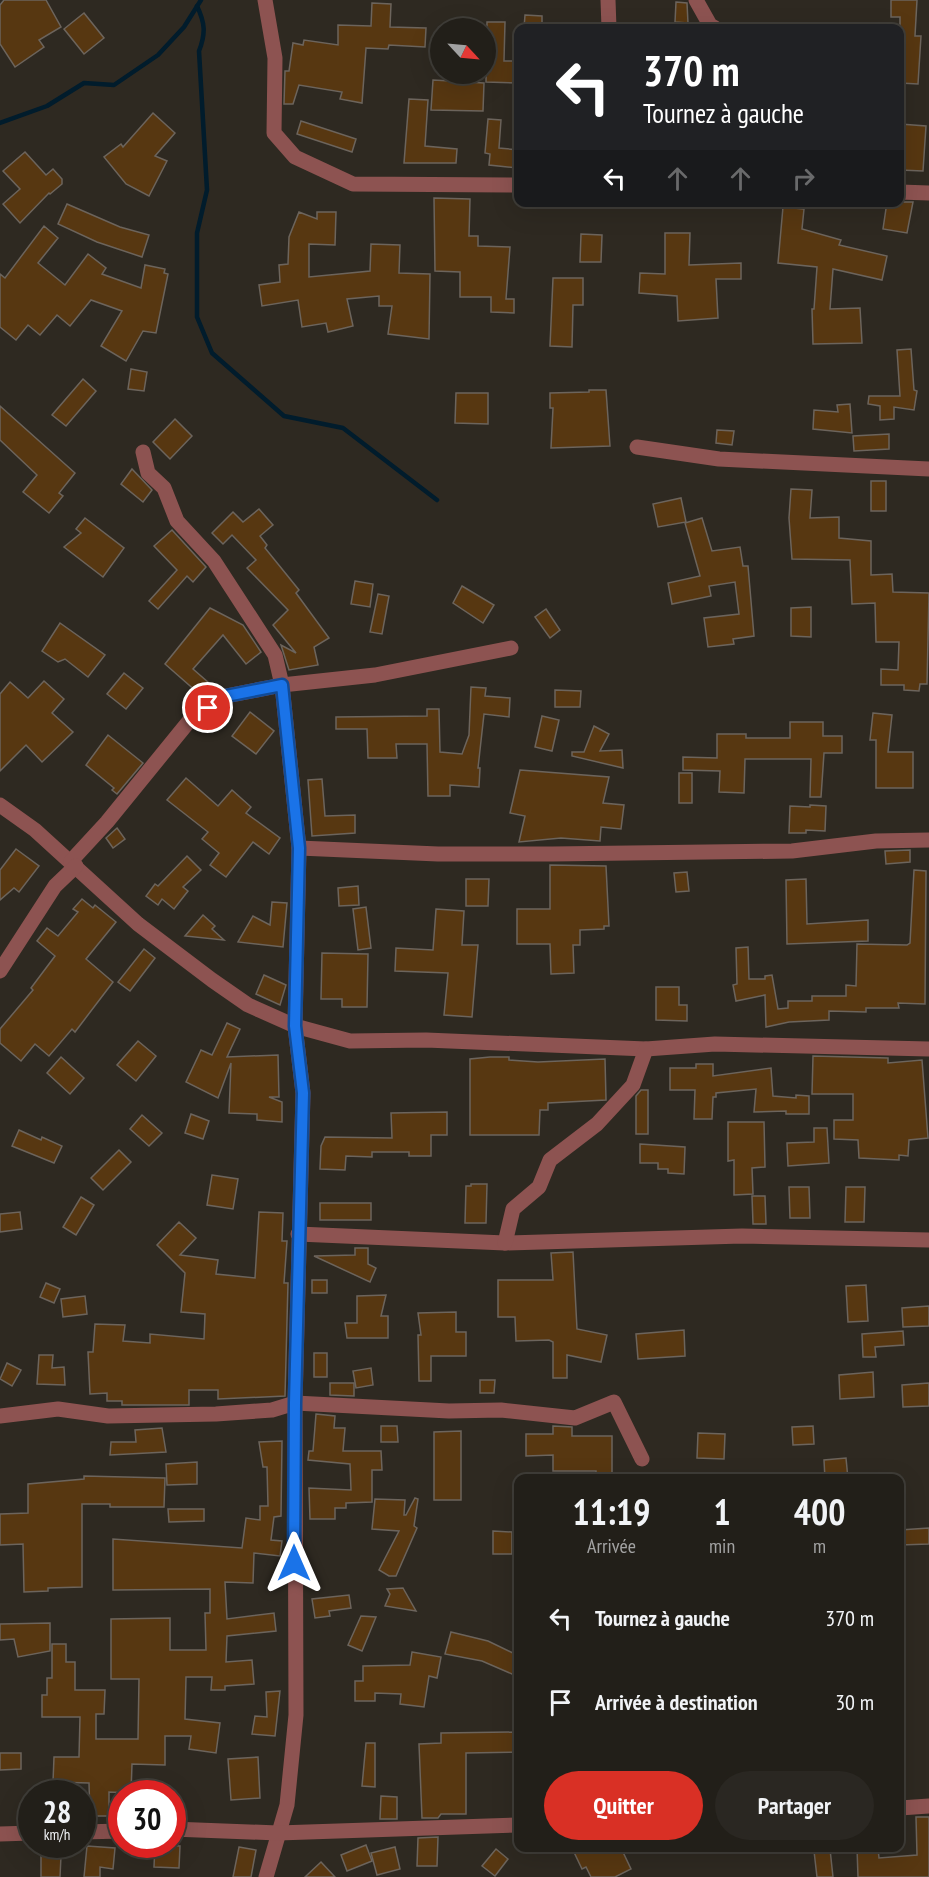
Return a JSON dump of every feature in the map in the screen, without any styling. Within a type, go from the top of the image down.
[{"type":"street","points":[[265,0],[275,57],[274,133],[295,157],[353,184],[514,185]]},
{"type":"street","points":[[608,0],[609,24]]},
{"type":"street","points":[[696,0],[709,24]]},
{"type":"street","points":[[904,192],[929,193]]},
{"type":"street","points":[[637,447],[719,459],[929,469]]},
{"type":"street","points":[[143,452],[148,473],[164,488],[177,521],[214,561],[275,655],[282,685],[299,848],[295,1026],[303,1093],[295,1403],[296,1715],[286,1805],[266,1877]]},
{"type":"street","points":[[0,971],[55,886],[190,720],[226,696],[282,685],[375,675],[511,648]]},
{"type":"street","points":[[0,805],[74,864],[138,924],[248,1005],[295,1026],[350,1041],[437,1041],[646,1049],[715,1044],[929,1049]]},
{"type":"street","points":[[299,848],[438,854],[792,851],[876,841],[929,840]]},
{"type":"street","points":[[505,1243],[513,1209],[539,1187],[550,1160],[597,1124],[633,1085],[646,1049]]},
{"type":"street","points":[[298,1234],[505,1243],[742,1236],[929,1240]]},
{"type":"street","points":[[0,1416],[58,1408],[108,1416],[216,1414],[272,1410],[295,1403],[449,1411],[501,1410],[575,1418],[614,1402],[642,1458]]},
{"type":"street","points":[[904,1808],[929,1806]]},
{"type":"street","points":[[186,1830],[278,1833],[514,1824]]},
{"type":"street","points":[[0,1834],[18,1833]]},
{"type":"building","points":[[4,0],[46,0],[61,27],[39,40],[44,47],[15,67],[0,44],[0,5]]},
{"type":"building","points":[[891,0],[917,0],[915,36],[921,36],[918,84],[904,83],[904,24],[900,24],[900,17],[891,17]]},
{"type":"building","points":[[676,2],[687,3],[688,23],[675,22]]},
{"type":"building","points":[[372,3],[391,4],[390,27],[426,28],[425,47],[389,45],[388,49],[366,48],[362,103],[340,99],[342,92],[299,85],[293,104],[284,104],[285,71],[289,71],[293,43],[303,45],[304,40],[338,45],[338,25],[371,26]]},
{"type":"building","points":[[84,13],[104,38],[84,54],[64,29]]},
{"type":"building","points":[[525,15],[542,16],[542,24],[524,24]]},
{"type":"building","points":[[496,22],[505,22],[504,61],[514,61],[514,83],[496,82]]},
{"type":"building","points":[[433,84],[484,84],[483,111],[431,110]]},
{"type":"building","points":[[409,99],[428,100],[425,146],[457,149],[456,163],[404,163]]},
{"type":"building","points":[[153,113],[175,133],[155,156],[167,161],[149,196],[126,184],[104,157],[121,144],[123,147]]},
{"type":"building","points":[[488,119],[501,120],[499,148],[514,150],[514,168],[489,165],[490,154],[485,153]]},
{"type":"building","points":[[301,121],[356,139],[352,152],[297,134]]},
{"type":"building","points":[[904,124],[926,126],[923,171],[904,170]]},
{"type":"building","points":[[25,152],[46,175],[53,169],[62,179],[62,184],[49,193],[20,223],[3,204],[20,189],[3,171]]},
{"type":"building","points":[[434,198],[470,199],[469,236],[478,236],[478,246],[510,247],[506,299],[514,299],[514,313],[491,312],[491,297],[460,297],[460,272],[435,271]]},
{"type":"building","points":[[904,202],[913,202],[907,233],[883,229],[886,207],[904,207]]},
{"type":"building","points":[[67,204],[120,227],[149,235],[142,257],[97,242],[58,224]]},
{"type":"building","points":[[783,207],[804,209],[802,229],[841,240],[839,245],[887,256],[882,280],[833,269],[830,309],[860,308],[862,343],[813,344],[812,309],[814,309],[817,267],[778,263]]},
{"type":"building","points":[[299,212],[317,219],[317,212],[336,212],[335,245],[309,244],[309,277],[370,271],[371,244],[400,245],[399,273],[430,274],[429,339],[388,334],[392,306],[379,306],[379,296],[347,299],[353,326],[328,332],[326,323],[302,327],[298,300],[262,306],[259,285],[280,282],[279,265],[288,264],[289,237]]},
{"type":"building","points":[[44,226],[58,238],[38,263],[65,285],[88,254],[106,268],[102,274],[141,288],[145,265],[165,269],[164,273],[168,274],[156,333],[143,331],[126,361],[101,346],[122,311],[91,300],[70,326],[57,315],[40,335],[28,325],[16,340],[0,327],[0,274],[5,278]]},
{"type":"building","points":[[665,233],[690,233],[689,265],[741,263],[741,279],[716,279],[718,318],[678,321],[677,296],[639,293],[640,273],[665,274]]},
{"type":"building","points":[[581,234],[602,235],[601,262],[580,262]]},
{"type":"building","points":[[553,278],[583,278],[583,305],[573,305],[572,347],[550,346]]},
{"type":"building","points":[[911,349],[914,390],[917,391],[914,410],[894,407],[894,419],[880,420],[880,406],[868,404],[869,396],[900,396],[897,350]]},
{"type":"building","points":[[131,369],[147,372],[144,391],[128,389]]},
{"type":"building","points":[[83,379],[96,391],[66,426],[52,415]]},
{"type":"building","points":[[589,390],[606,390],[610,446],[551,448],[553,408],[550,408],[550,393],[589,392]]},
{"type":"building","points":[[456,393],[488,393],[488,424],[455,423]]},
{"type":"building","points":[[850,404],[852,433],[813,429],[814,410],[838,412],[837,405]]},
{"type":"building","points":[[0,406],[75,473],[59,493],[63,496],[49,513],[23,492],[37,475],[0,440]]},
{"type":"building","points":[[175,419],[192,436],[170,459],[153,442]]},
{"type":"building","points":[[717,430],[734,431],[732,445],[716,443]]},
{"type":"building","points":[[889,434],[889,449],[854,451],[853,436]]},
{"type":"building","points":[[132,469],[152,490],[143,502],[121,484]]},
{"type":"building","points":[[871,481],[886,481],[886,511],[871,511]]},
{"type":"building","points":[[791,489],[812,490],[810,518],[839,517],[839,538],[871,541],[871,575],[892,574],[893,592],[929,593],[927,684],[920,684],[919,691],[904,690],[904,685],[881,685],[881,669],[898,670],[899,642],[876,642],[875,603],[852,604],[850,560],[792,559],[789,518]]},
{"type":"building","points":[[681,498],[686,522],[658,527],[653,504]]},
{"type":"building","points":[[259,509],[273,525],[260,536],[267,545],[265,548],[299,590],[296,593],[329,638],[314,647],[318,665],[289,670],[281,645],[296,653],[273,625],[288,610],[247,568],[256,560],[232,535],[223,544],[212,533],[233,512],[243,522]]},
{"type":"building","points":[[85,518],[124,548],[103,577],[64,547],[81,533],[76,529]]},
{"type":"building","points":[[702,518],[712,551],[740,547],[743,566],[748,566],[754,636],[733,639],[734,644],[708,647],[704,618],[739,614],[735,582],[709,586],[711,596],[672,604],[668,583],[700,576],[685,523]]},
{"type":"building","points":[[172,530],[206,567],[193,582],[187,576],[158,609],[149,601],[177,570],[154,546]]},
{"type":"building","points":[[355,581],[373,584],[370,607],[351,604]]},
{"type":"building","points":[[462,586],[494,605],[483,623],[453,603]]},
{"type":"building","points":[[378,594],[389,596],[382,634],[370,632]]},
{"type":"building","points":[[811,607],[811,637],[791,636],[791,608]]},
{"type":"building","points":[[210,608],[243,625],[261,652],[246,664],[223,635],[193,669],[217,690],[205,699],[165,664]]},
{"type":"building","points":[[546,609],[560,630],[550,638],[535,617]]},
{"type":"building","points":[[60,623],[105,655],[88,677],[65,659],[58,662],[42,651]]},
{"type":"building","points":[[124,673],[143,688],[126,709],[107,694]]},
{"type":"building","points":[[44,681],[64,699],[52,713],[73,732],[42,762],[26,745],[0,771],[0,694],[10,682],[28,698]]},
{"type":"building","points":[[471,687],[486,688],[485,696],[510,698],[509,717],[484,714],[478,768],[480,768],[479,787],[450,785],[450,796],[428,796],[427,744],[396,744],[397,758],[368,758],[367,729],[336,729],[336,717],[427,716],[427,709],[439,709],[440,752],[462,754],[469,735]]},
{"type":"building","points":[[555,690],[581,691],[580,707],[555,707]]},
{"type":"building","points":[[250,712],[274,731],[256,754],[232,736]]},
{"type":"building","points":[[873,713],[892,715],[888,752],[913,752],[913,788],[876,788],[876,740],[870,740]]},
{"type":"building","points":[[542,716],[559,720],[552,751],[535,747]]},
{"type":"building","points":[[790,722],[823,722],[823,736],[842,736],[842,753],[824,753],[821,797],[810,797],[811,759],[745,759],[744,793],[719,792],[720,771],[683,770],[683,757],[717,758],[717,734],[746,734],[746,738],[790,738]]},
{"type":"building","points":[[594,726],[609,734],[600,751],[622,750],[623,768],[572,756],[572,752],[584,752]]},
{"type":"building","points":[[108,735],[143,763],[117,794],[112,790],[114,788],[86,765]]},
{"type":"building","points":[[520,770],[609,777],[603,803],[624,805],[621,829],[601,827],[600,841],[561,838],[519,842],[525,816],[510,813]]},
{"type":"building","points":[[679,773],[692,773],[692,803],[679,803]]},
{"type":"building","points":[[186,778],[218,806],[232,790],[251,807],[246,813],[280,838],[269,854],[253,842],[226,877],[210,865],[219,853],[202,839],[208,832],[167,800]]},
{"type":"building","points":[[322,779],[325,816],[355,815],[355,833],[312,836],[308,780]]},
{"type":"building","points":[[810,805],[826,806],[825,831],[806,830],[806,833],[789,833],[790,806],[810,807]]},
{"type":"building","points":[[117,828],[125,839],[113,848],[106,838]]},
{"type":"building","points":[[16,849],[39,866],[19,892],[14,888],[0,900],[0,870]]},
{"type":"building","points":[[910,850],[910,862],[886,864],[885,851]]},
{"type":"building","points":[[187,856],[201,870],[183,887],[188,891],[174,909],[162,899],[158,905],[146,896],[155,884],[158,886]]},
{"type":"building","points":[[550,865],[606,866],[609,926],[604,926],[604,929],[580,930],[580,945],[573,945],[574,973],[551,974],[550,944],[517,944],[517,909],[550,909]]},
{"type":"building","points":[[914,870],[926,871],[925,1004],[898,1003],[899,1008],[866,1008],[866,1012],[829,1011],[829,1020],[789,1022],[766,1027],[765,995],[736,1001],[733,985],[737,984],[736,948],[748,947],[749,979],[765,979],[765,976],[772,975],[778,1009],[788,1008],[788,1001],[812,1001],[812,996],[846,996],[846,985],[856,986],[857,944],[907,945],[910,943]]},
{"type":"building","points":[[687,872],[689,891],[676,892],[674,873]]},
{"type":"building","points":[[466,879],[489,879],[488,906],[466,906]]},
{"type":"building","points":[[806,879],[807,924],[868,920],[868,941],[787,944],[786,880]]},
{"type":"building","points":[[358,886],[359,905],[339,906],[338,888]]},
{"type":"building","points":[[82,899],[93,908],[95,905],[116,922],[86,959],[113,982],[75,1032],[72,1029],[49,1056],[35,1044],[21,1061],[0,1043],[0,1029],[33,990],[31,988],[55,956],[37,941],[47,928],[58,936],[78,912],[73,909]]},
{"type":"building","points":[[272,902],[287,903],[283,947],[238,942],[253,916],[270,925]]},
{"type":"building","points":[[366,907],[371,948],[358,950],[353,909]]},
{"type":"building","points":[[436,909],[464,911],[462,945],[478,945],[472,1017],[444,1015],[448,973],[395,971],[396,948],[433,950]]},
{"type":"building","points":[[203,915],[215,926],[212,929],[224,940],[185,936]]},
{"type":"building","points":[[144,949],[155,958],[130,991],[118,982]]},
{"type":"building","points":[[322,953],[368,954],[367,1007],[342,1007],[342,999],[321,999]]},
{"type":"building","points":[[264,975],[286,985],[280,1005],[256,994]]},
{"type":"building","points":[[656,987],[679,987],[679,1005],[687,1005],[687,1021],[656,1020]]},
{"type":"building","points":[[227,1023],[240,1029],[227,1057],[278,1055],[279,1097],[269,1097],[282,1102],[282,1122],[257,1120],[257,1114],[229,1113],[231,1063],[218,1098],[186,1082],[201,1050],[212,1055]]},
{"type":"building","points":[[138,1041],[156,1056],[136,1081],[117,1065]]},
{"type":"building","points":[[813,1056],[888,1058],[888,1063],[922,1060],[928,1138],[909,1140],[908,1156],[899,1155],[899,1160],[859,1158],[858,1140],[834,1139],[834,1120],[853,1120],[853,1094],[812,1094]]},
{"type":"building","points":[[61,1057],[84,1078],[70,1094],[47,1073]]},
{"type":"building","points":[[509,1057],[509,1060],[538,1062],[605,1059],[606,1100],[548,1103],[548,1110],[540,1110],[539,1135],[470,1135],[470,1059]]},
{"type":"building","points":[[696,1064],[713,1064],[713,1076],[771,1068],[773,1096],[796,1098],[796,1095],[809,1096],[809,1114],[786,1114],[786,1111],[754,1112],[756,1089],[716,1093],[716,1097],[713,1097],[712,1119],[694,1119],[695,1090],[670,1090],[670,1068],[696,1068]]},
{"type":"building","points":[[641,1090],[648,1090],[648,1134],[636,1134],[636,1096]]},
{"type":"building","points":[[447,1112],[447,1135],[431,1135],[431,1156],[409,1156],[409,1152],[372,1152],[372,1157],[346,1156],[345,1170],[320,1169],[321,1146],[325,1137],[392,1138],[391,1113]]},
{"type":"building","points":[[191,1114],[209,1121],[203,1139],[185,1133]]},
{"type":"building","points":[[142,1115],[162,1133],[149,1146],[130,1129]]},
{"type":"building","points":[[728,1122],[764,1122],[765,1167],[752,1168],[753,1194],[734,1195],[734,1160],[728,1161]]},
{"type":"building","points":[[814,1128],[827,1128],[829,1163],[788,1166],[787,1143],[814,1142]]},
{"type":"building","points":[[19,1130],[62,1146],[54,1163],[12,1146]]},
{"type":"building","points":[[640,1144],[685,1147],[684,1174],[668,1173],[668,1169],[658,1169],[658,1163],[640,1163]]},
{"type":"building","points":[[119,1150],[131,1162],[103,1190],[91,1178]]},
{"type":"building","points":[[212,1175],[238,1179],[233,1209],[207,1205]]},
{"type":"building","points":[[471,1184],[487,1184],[486,1223],[465,1223],[466,1186],[471,1186]]},
{"type":"building","points":[[789,1187],[809,1187],[810,1218],[790,1218]]},
{"type":"building","points":[[846,1187],[865,1187],[864,1222],[845,1222]]},
{"type":"building","points":[[752,1196],[765,1196],[766,1224],[753,1224]]},
{"type":"building","points":[[81,1197],[94,1205],[76,1235],[63,1227]]},
{"type":"building","points":[[320,1203],[371,1203],[371,1220],[320,1220]]},
{"type":"building","points":[[20,1212],[22,1229],[0,1232],[0,1214]]},
{"type":"building","points":[[259,1212],[283,1213],[282,1241],[287,1241],[284,1283],[288,1283],[285,1396],[218,1399],[218,1390],[189,1390],[189,1405],[122,1405],[122,1401],[107,1401],[107,1393],[90,1394],[88,1352],[93,1352],[95,1324],[125,1325],[123,1341],[150,1343],[150,1334],[204,1339],[205,1314],[181,1312],[185,1273],[157,1245],[179,1222],[196,1238],[180,1255],[218,1260],[216,1274],[255,1278]]},
{"type":"building","points":[[355,1248],[368,1248],[368,1264],[376,1268],[370,1282],[314,1256],[355,1255]]},
{"type":"building","points":[[573,1252],[577,1329],[607,1335],[601,1362],[567,1355],[567,1378],[553,1378],[553,1342],[549,1340],[516,1341],[515,1317],[498,1317],[498,1280],[553,1280],[551,1253]]},
{"type":"building","points":[[312,1280],[327,1280],[327,1293],[312,1293]]},
{"type":"building","points":[[46,1283],[60,1289],[54,1303],[40,1297]]},
{"type":"building","points":[[866,1285],[868,1321],[848,1322],[846,1286]]},
{"type":"building","points":[[386,1295],[381,1316],[388,1316],[388,1338],[347,1338],[345,1323],[357,1323],[357,1296]]},
{"type":"building","points":[[85,1296],[87,1314],[63,1317],[61,1299]]},
{"type":"building","points":[[929,1306],[929,1326],[903,1327],[902,1308]]},
{"type":"building","points":[[456,1312],[456,1332],[466,1332],[466,1356],[431,1356],[431,1381],[419,1381],[418,1335],[421,1335],[418,1313]]},
{"type":"building","points":[[684,1330],[685,1356],[638,1359],[636,1334]]},
{"type":"building","points":[[903,1331],[904,1345],[875,1347],[876,1357],[863,1357],[862,1334]]},
{"type":"building","points":[[314,1353],[327,1353],[327,1377],[314,1377]]},
{"type":"building","points":[[39,1355],[53,1355],[52,1368],[64,1367],[65,1385],[37,1384]]},
{"type":"building","points":[[7,1363],[21,1370],[12,1386],[0,1379]]},
{"type":"building","points":[[371,1368],[373,1385],[356,1388],[353,1371]]},
{"type":"building","points":[[873,1372],[874,1397],[840,1399],[839,1375]]},
{"type":"building","points":[[480,1380],[495,1380],[494,1393],[480,1393]]},
{"type":"building","points":[[330,1383],[354,1383],[354,1396],[330,1395]]},
{"type":"building","points":[[929,1383],[929,1406],[903,1407],[902,1385]]},
{"type":"building","points":[[316,1414],[335,1416],[334,1428],[345,1428],[343,1451],[381,1451],[382,1470],[372,1470],[372,1502],[346,1503],[346,1508],[335,1508],[335,1519],[310,1519],[309,1488],[351,1490],[350,1464],[308,1460],[309,1451],[313,1451]]},
{"type":"building","points":[[381,1426],[397,1426],[398,1442],[381,1442]]},
{"type":"building","points":[[553,1426],[572,1427],[572,1436],[612,1436],[612,1474],[596,1474],[596,1471],[553,1471],[553,1455],[526,1456],[526,1434],[553,1434]]},
{"type":"building","points":[[813,1426],[814,1444],[793,1445],[792,1427]]},
{"type":"building","points":[[162,1428],[166,1452],[110,1455],[111,1442],[136,1442],[135,1430]]},
{"type":"building","points":[[461,1431],[461,1500],[434,1500],[434,1432]]},
{"type":"building","points":[[698,1433],[725,1434],[724,1459],[697,1458]]},
{"type":"building","points":[[282,1441],[281,1516],[274,1517],[271,1540],[282,1541],[280,1556],[254,1553],[253,1583],[225,1582],[227,1619],[274,1613],[276,1631],[227,1636],[226,1662],[252,1660],[254,1684],[225,1686],[225,1690],[211,1690],[212,1677],[186,1677],[185,1719],[220,1723],[216,1753],[189,1749],[191,1736],[165,1736],[165,1765],[132,1764],[131,1780],[108,1780],[108,1816],[96,1816],[96,1780],[53,1780],[54,1757],[79,1757],[80,1717],[42,1717],[42,1695],[47,1695],[47,1678],[52,1678],[52,1644],[66,1644],[66,1662],[75,1662],[75,1690],[105,1690],[104,1714],[96,1714],[96,1739],[138,1739],[139,1679],[111,1679],[111,1619],[170,1618],[170,1650],[206,1650],[205,1613],[210,1613],[210,1589],[113,1590],[113,1539],[242,1548],[246,1518],[260,1520],[260,1506],[268,1506],[267,1467],[263,1467],[259,1442]]},
{"type":"building","points":[[846,1458],[848,1474],[825,1474],[824,1460]]},
{"type":"building","points":[[197,1462],[197,1484],[167,1485],[166,1464]]},
{"type":"building","points":[[84,1476],[165,1478],[164,1507],[110,1507],[110,1504],[82,1504],[82,1587],[48,1588],[48,1591],[24,1592],[23,1544],[0,1545],[0,1514],[28,1513],[28,1484],[84,1479]]},
{"type":"building","points":[[415,1498],[418,1499],[414,1526],[417,1528],[396,1576],[389,1576],[379,1570],[399,1531],[372,1529],[375,1499],[405,1500],[404,1515],[406,1515]]},
{"type":"building","points":[[168,1509],[204,1509],[204,1521],[169,1522]]},
{"type":"building","points":[[929,1528],[929,1544],[904,1545],[904,1530]]},
{"type":"building","points":[[493,1531],[512,1532],[512,1554],[493,1554]]},
{"type":"building","points":[[403,1588],[416,1611],[385,1606],[390,1594],[387,1589]]},
{"type":"building","points":[[349,1595],[351,1608],[329,1611],[330,1616],[315,1618],[312,1599]]},
{"type":"building","points":[[361,1616],[376,1617],[362,1651],[348,1645]]},
{"type":"building","points":[[50,1623],[50,1651],[18,1657],[14,1639],[0,1640],[0,1624]]},
{"type":"building","points":[[451,1632],[488,1641],[514,1654],[514,1675],[482,1661],[445,1654]]},
{"type":"building","points":[[412,1652],[441,1657],[437,1678],[429,1676],[424,1707],[400,1704],[401,1694],[375,1693],[375,1701],[355,1701],[355,1681],[363,1681],[363,1666],[410,1665]]},
{"type":"building","points":[[280,1691],[275,1736],[252,1734],[255,1716],[267,1717],[266,1692]]},
{"type":"building","points":[[514,1732],[514,1752],[466,1753],[466,1814],[441,1814],[438,1818],[422,1818],[419,1744],[441,1743],[441,1733]]},
{"type":"building","points":[[366,1743],[375,1743],[375,1787],[362,1786]]},
{"type":"building","points":[[0,1753],[21,1753],[21,1769],[0,1770]]},
{"type":"building","points":[[258,1757],[260,1798],[231,1800],[228,1759]]},
{"type":"building","points":[[381,1796],[397,1797],[397,1819],[380,1819]]},
{"type":"building","points":[[916,1817],[929,1817],[929,1877],[858,1877],[857,1852],[878,1852],[879,1858],[917,1855]]},
{"type":"building","points":[[438,1837],[437,1866],[417,1866],[418,1838]]},
{"type":"building","points":[[366,1845],[372,1861],[347,1871],[341,1855]]},
{"type":"building","points":[[96,1847],[108,1848],[108,1858],[114,1858],[113,1869],[100,1867],[100,1877],[84,1877],[86,1858],[96,1858]]},
{"type":"building","points":[[239,1847],[256,1850],[251,1877],[233,1877]]},
{"type":"building","points":[[395,1847],[400,1869],[377,1875],[371,1853]]},
{"type":"building","points":[[496,1849],[508,1859],[495,1876],[482,1866]]},
{"type":"building","points":[[574,1852],[623,1852],[631,1869],[615,1877],[591,1877],[586,1867],[582,1869]]},
{"type":"building","points":[[814,1852],[830,1852],[833,1877],[817,1877]]},
{"type":"building","points":[[41,1858],[61,1858],[60,1877],[41,1877]]},
{"type":"building","points":[[154,1858],[179,1858],[179,1868],[154,1867]]},
{"type":"building","points":[[321,1862],[335,1877],[305,1877]]},
{"type":"waterway","points":[[0,123],[47,106],[84,83],[114,85],[158,55],[184,27],[201,0]]},
{"type":"waterway","points":[[197,6],[204,28],[199,51],[207,190],[197,233],[197,317],[212,353],[284,416],[343,428],[437,500]]},
{"type":"route","points":[[208,708],[226,696],[282,685],[299,848],[295,1026],[303,1093],[298,1234],[294,1563]]}]
